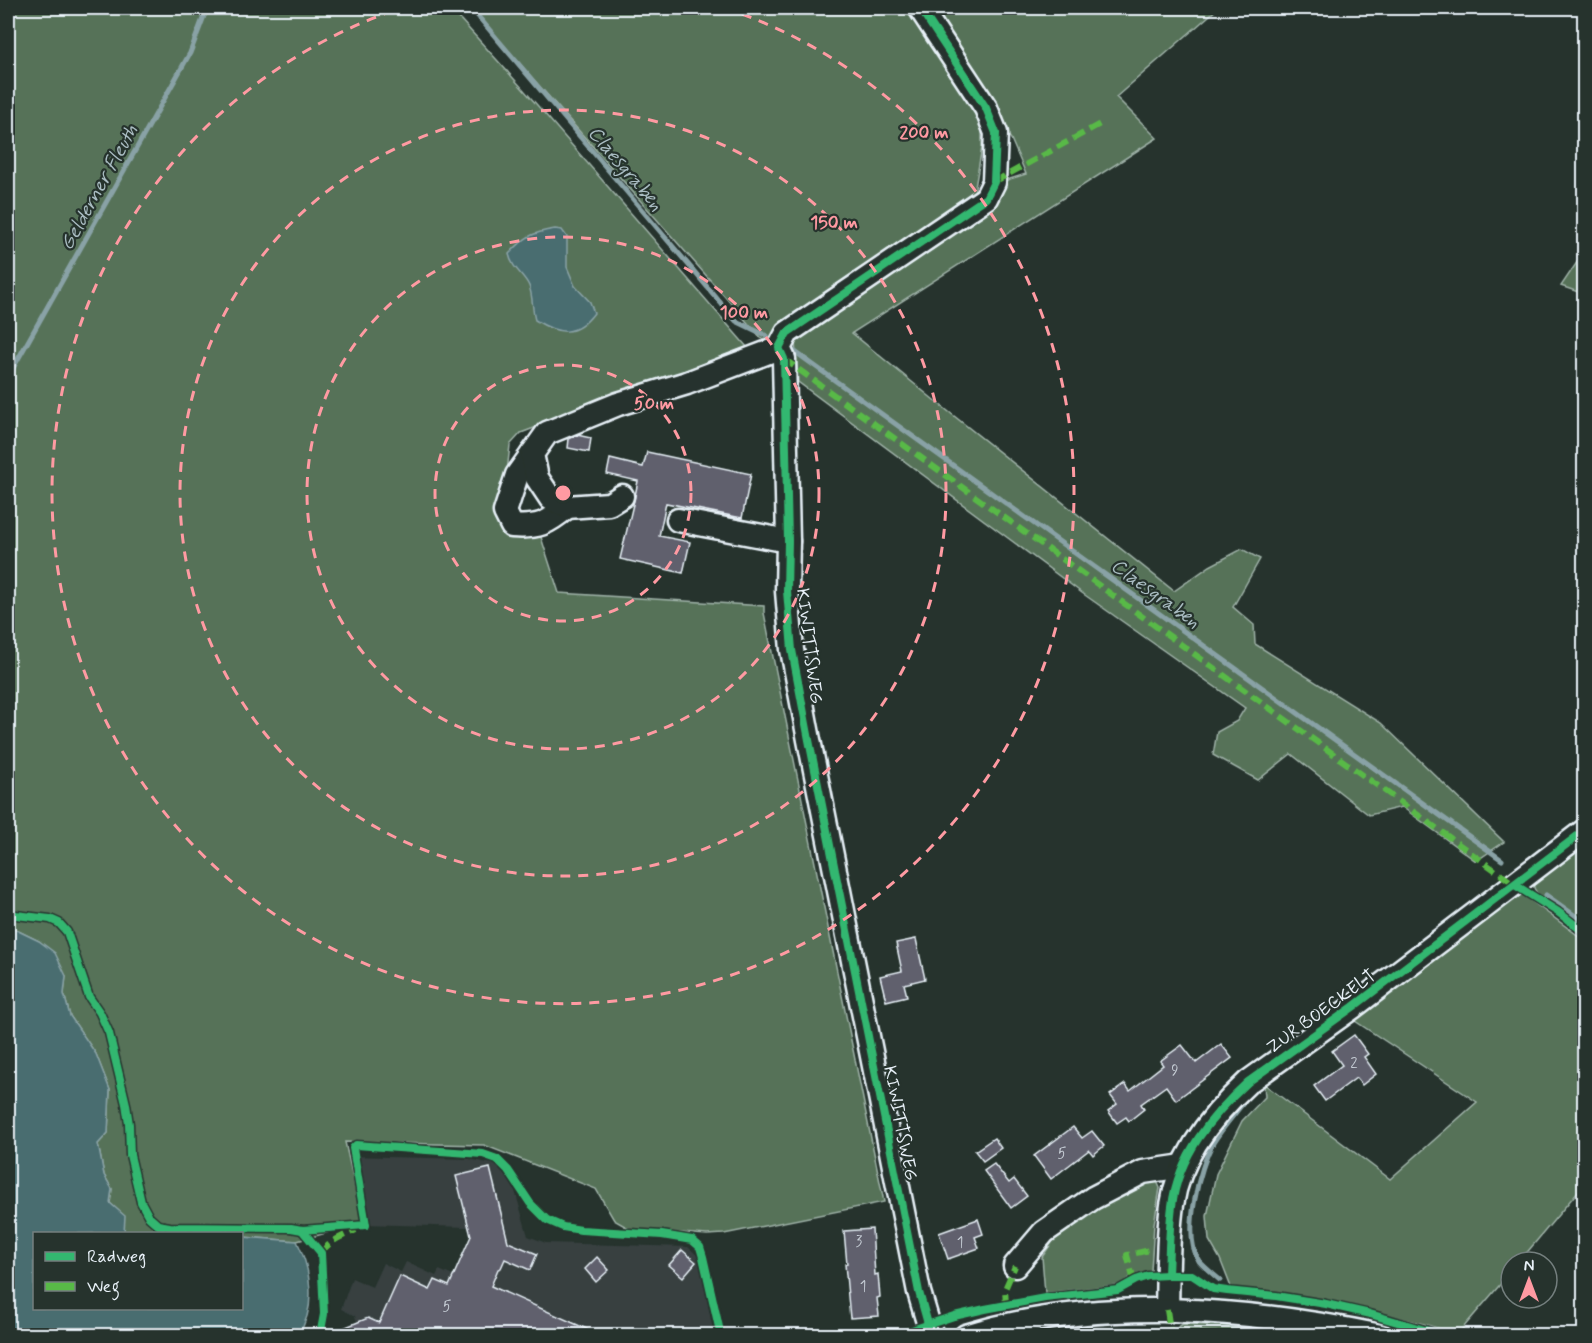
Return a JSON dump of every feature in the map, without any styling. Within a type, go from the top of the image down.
[{"type":"street","points":[[567,507],[551,520],[529,527],[512,526],[505,512],[517,475],[547,433],[618,404],[687,383],[780,348],[787,333],[986,198],[994,182],[996,133],[986,108],[920,8]]},
{"type":"street","name":"KIWITTSWEG","points":[[780,348],[784,359],[787,591],[794,662],[919,1292],[932,1335]]},
{"type":"street","points":[[532,454],[537,478],[550,499],[567,507],[609,504],[622,496]]},
{"type":"street","points":[[678,520],[788,541]]},
{"type":"street","name":"ZUR BOECKELT","points":[[1167,1310],[1172,1204],[1183,1166],[1206,1125],[1233,1095],[1248,1083],[1389,980],[1584,831]]},
{"type":"street","points":[[1015,1266],[1044,1232],[1093,1198],[1143,1172],[1183,1166]]},
{"type":"street","points":[[966,1335],[1025,1322],[1072,1315],[1167,1310],[1272,1317],[1381,1335]]},
{"type":"shaded area","points":[[347,1156],[469,1159],[493,1164],[506,1176],[515,1191],[528,1236],[546,1243],[688,1247],[698,1256],[714,1335],[347,1335],[352,1324],[357,1322],[355,1316],[341,1309],[352,1278],[372,1287],[383,1263],[401,1272],[406,1262],[436,1276],[439,1270],[453,1276],[471,1236],[468,1227],[363,1224]]},
{"type":"green space","points":[[8,8],[450,8],[747,347],[521,433],[510,445],[505,490],[518,533],[538,528],[559,593],[764,606],[884,1202],[724,1234],[707,1235],[630,1229],[614,1220],[596,1189],[484,1145],[345,1142],[363,1223],[297,1241],[243,1237],[243,1232],[123,1232],[124,1216],[110,1203],[112,1189],[104,1175],[98,1144],[108,1133],[110,1090],[96,1054],[70,1016],[64,994],[66,976],[39,941],[8,926]]},
{"type":"green space","points":[[471,8],[919,8],[982,113],[982,147],[972,205],[769,347]]},
{"type":"green space","points":[[923,8],[1218,8],[1116,97],[1157,138],[852,333],[1174,591],[1210,566],[1242,549],[1260,559],[1233,607],[1254,625],[1255,644],[1381,723],[1504,842],[1476,861],[1402,807],[1369,815],[1291,754],[1258,780],[1213,755],[1217,732],[1237,721],[1245,708],[1082,593],[798,382],[795,341],[815,317],[927,245],[1010,179],[1026,174],[1011,139]]},
{"type":"green space","points":[[1584,252],[1584,294],[1561,286]]},
{"type":"green space","points":[[1584,839],[1584,928],[1540,896],[1533,886],[1533,881]]},
{"type":"green space","points":[[1522,894],[1584,940],[1584,1184],[1529,1250],[1499,1250],[1499,1286],[1462,1329],[1477,1335],[1460,1335],[1325,1300],[1231,1287],[1220,1259],[1209,1240],[1207,1216],[1216,1174],[1242,1121],[1265,1097],[1264,1084],[1390,1179],[1477,1102],[1352,1019]]},
{"type":"green space","points":[[1151,1175],[1156,1179],[1160,1188],[1154,1224],[1151,1271],[1132,1276],[1119,1285],[1045,1293],[1042,1257],[1060,1231],[1122,1195]]},
{"type":"green space","points":[[1183,1324],[1270,1328],[1322,1335],[1224,1336],[1216,1332],[1177,1330]]},
{"type":"water","points":[[555,229],[562,230],[567,237],[567,267],[575,286],[590,302],[594,313],[574,330],[559,331],[535,320],[529,286],[513,264],[509,254],[529,236]]},
{"type":"water","points":[[8,926],[39,941],[55,953],[66,976],[64,994],[70,1016],[96,1054],[110,1090],[108,1133],[98,1144],[104,1175],[112,1189],[110,1203],[125,1216],[124,1232],[33,1232],[33,1310],[243,1310],[243,1237],[297,1241],[306,1264],[310,1301],[308,1313],[298,1335],[8,1335]]},
{"type":"building","points":[[577,435],[591,438],[589,452],[568,448],[569,439]]},
{"type":"building","points":[[647,452],[751,474],[742,518],[666,503],[659,536],[690,542],[683,573],[620,559],[638,481],[607,474],[610,459],[643,467]]},
{"type":"building","points":[[916,939],[925,979],[904,984],[907,996],[886,1001],[880,976],[902,971],[896,943]]},
{"type":"building","points":[[1354,1035],[1368,1054],[1364,1057],[1376,1074],[1362,1085],[1356,1078],[1325,1101],[1314,1086],[1342,1065],[1332,1051]]},
{"type":"building","points":[[1221,1044],[1232,1058],[1176,1100],[1166,1086],[1141,1104],[1144,1109],[1129,1121],[1126,1117],[1117,1123],[1108,1111],[1117,1104],[1110,1095],[1125,1084],[1130,1091],[1163,1065],[1160,1061],[1182,1045],[1196,1063]]},
{"type":"building","points":[[1073,1127],[1082,1138],[1092,1131],[1104,1146],[1093,1155],[1089,1150],[1051,1179],[1034,1156]]},
{"type":"building","points":[[994,1138],[1001,1148],[983,1161],[975,1151]]},
{"type":"building","points":[[994,1164],[1009,1183],[1014,1179],[1027,1196],[1011,1208],[984,1171]]},
{"type":"building","points":[[490,1168],[508,1242],[537,1254],[530,1270],[505,1259],[491,1286],[600,1335],[326,1335],[368,1318],[379,1323],[400,1276],[430,1290],[435,1280],[449,1286],[471,1236],[456,1176]]},
{"type":"building","points":[[978,1219],[983,1234],[975,1237],[979,1248],[948,1259],[939,1233]]},
{"type":"building","points":[[872,1229],[875,1275],[878,1274],[880,1297],[877,1298],[879,1316],[850,1318],[844,1231]]},
{"type":"building","points":[[682,1250],[696,1262],[683,1277],[669,1265]]},
{"type":"building","points":[[597,1257],[609,1270],[596,1282],[585,1269]]},
{"type":"waterway","name":"Gelderner Fleuth","points":[[8,377],[190,53],[207,8]]},
{"type":"waterway","name":"Claesgraben","points":[[471,8],[736,321],[767,336]]},
{"type":"waterway","name":"Claesgraben","points":[[794,351],[1502,860]]},
{"type":"waterway","name":"Claesgraben","points":[[1546,895],[1584,922]]},
{"type":"waterway","points":[[1220,1280],[1199,1261],[1194,1249],[1192,1235],[1194,1202],[1203,1168],[1213,1143],[1244,1102]]},
{"type":"marked path","points":[[994,182],[1100,124]]},
{"type":"marked path","points":[[784,359],[1517,886]]},
{"type":"marked path","points":[[321,1253],[332,1242],[356,1230]]},
{"type":"marked path","points":[[1134,1281],[1127,1255],[1150,1250]]},
{"type":"marked path","points":[[1006,1305],[1005,1289],[1015,1266]]},
{"type":"marked path","points":[[1167,1310],[1171,1336]]},
{"type":"cycle path","points":[[920,8],[986,108],[996,133],[994,182],[986,198],[787,333],[779,348],[784,359],[787,591],[792,650],[919,1292],[928,1324]]},
{"type":"cycle path","points":[[1168,1275],[1172,1206],[1181,1170],[1189,1153],[1222,1108],[1248,1082],[1353,1007],[1584,831]]},
{"type":"cycle path","points":[[1515,885],[1558,912],[1584,932]]},
{"type":"cycle path","points":[[8,913],[50,919],[59,923],[67,932],[89,997],[100,1013],[109,1033],[126,1104],[130,1155],[141,1202],[149,1217],[158,1225],[302,1230],[366,1225],[353,1148],[356,1145],[483,1154],[497,1159],[508,1170],[530,1203],[547,1220],[563,1227],[662,1235],[692,1240],[700,1247],[721,1336]]},
{"type":"cycle path","points":[[302,1230],[321,1253],[324,1314],[320,1336]]},
{"type":"cycle path","points":[[894,1336],[954,1316],[985,1309],[1045,1298],[1118,1290],[1148,1276],[1168,1275],[1192,1275],[1213,1289],[1326,1304],[1445,1336]]}]
